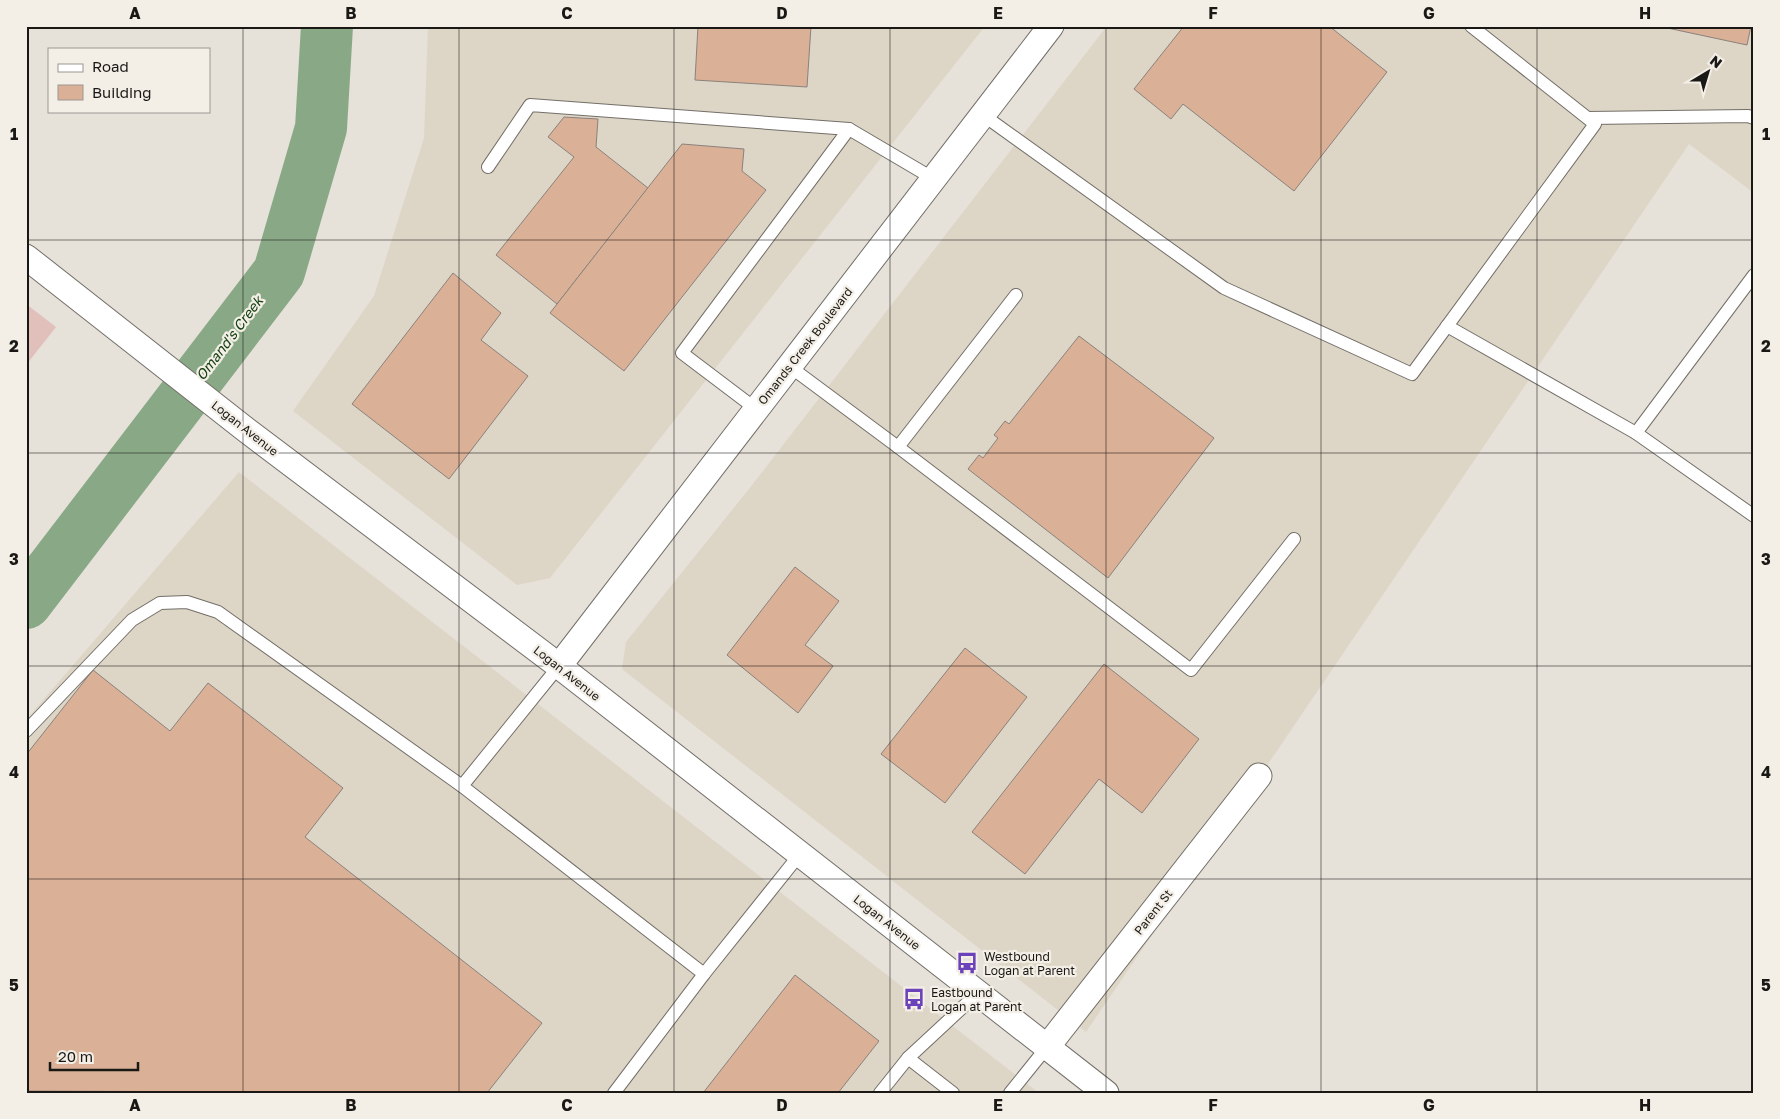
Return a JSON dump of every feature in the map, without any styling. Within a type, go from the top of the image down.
[{"type":"street","name":"Omands Creek Boulevard","points":[[559,666],[1051,26]]},
{"type":"street","name":"Logan Avenue","points":[[26,257],[245,429],[559,666],[1106,1093]]},
{"type":"street","name":"Parent St","points":[[1047,1047],[1259,776]]},
{"type":"lane","points":[[983,115],[1224,288],[1412,374],[1595,124],[1471,26]]},
{"type":"lane","points":[[488,167],[530,104],[849,129],[934,179]]},
{"type":"lane","points":[[1588,118],[1748,116],[1754,118]]},
{"type":"lane","points":[[756,409],[682,353],[849,129]]},
{"type":"lane","points":[[1636,433],[1754,275]]},
{"type":"lane","points":[[898,447],[1016,295]]},
{"type":"lane","points":[[1447,326],[1636,433],[1754,516]]},
{"type":"lane","points":[[790,366],[1191,670],[1294,539]]},
{"type":"lane","points":[[26,731],[132,620],[160,603],[187,602],[218,612],[462,786],[704,974]]},
{"type":"lane","points":[[462,786],[559,666]]},
{"type":"lane","points":[[614,1093],[704,974],[800,854]]},
{"type":"lane","points":[[880,1093],[908,1058],[978,993]]},
{"type":"lane","points":[[1010,1093],[1047,1047]]},
{"type":"lane","points":[[908,1058],[953,1093]]},
{"type":"shaded area","points":[[428,26],[985,26],[550,578],[517,585],[293,411],[374,296],[424,138]]},
{"type":"shaded area","points":[[1107,26],[1754,26],[1754,193],[1689,144],[1086,1032],[622,669],[626,642],[749,489]]},
{"type":"shaded area","points":[[26,304],[56,327],[26,365]]},
{"type":"shaded area","points":[[239,472],[1039,1093],[26,1093],[26,720]]},
{"type":"building","points":[[698,26],[811,26],[807,87],[695,80]]},
{"type":"building","points":[[1184,26],[1329,26],[1387,72],[1294,191],[1183,104],[1171,119],[1134,89]]},
{"type":"building","points":[[1658,26],[1751,26],[1747,45]]},
{"type":"building","points":[[564,117],[598,119],[596,147],[648,188],[557,304],[496,255],[574,157],[548,137]]},
{"type":"building","points":[[682,144],[744,149],[742,171],[766,190],[624,371],[550,313]]},
{"type":"building","points":[[453,273],[501,313],[481,340],[528,376],[449,479],[352,404]]},
{"type":"building","points":[[1079,336],[1214,438],[1108,578],[968,469],[979,455],[983,458],[998,438],[994,435],[1005,421],[1009,424]]},
{"type":"building","points":[[795,567],[839,601],[805,645],[833,666],[798,713],[727,655]]},
{"type":"building","points":[[965,648],[1027,697],[945,803],[881,754]]},
{"type":"building","points":[[1104,664],[1199,739],[1142,813],[1099,779],[1025,874],[972,832]]},
{"type":"building","points":[[93,670],[170,731],[208,683],[343,788],[305,837],[542,1023],[487,1093],[26,1091],[26,755]]},
{"type":"building","points":[[795,975],[879,1041],[838,1093],[703,1093]]},
{"type":"waterway","name":"Omand's Creek","points":[[26,603],[279,272],[321,128],[327,26]]},
{"type":"place","name":"Westbound Logan at Parent","points":[[967,963]]},
{"type":"place","name":"Eastbound Logan at Parent","points":[[914,999]]}]
